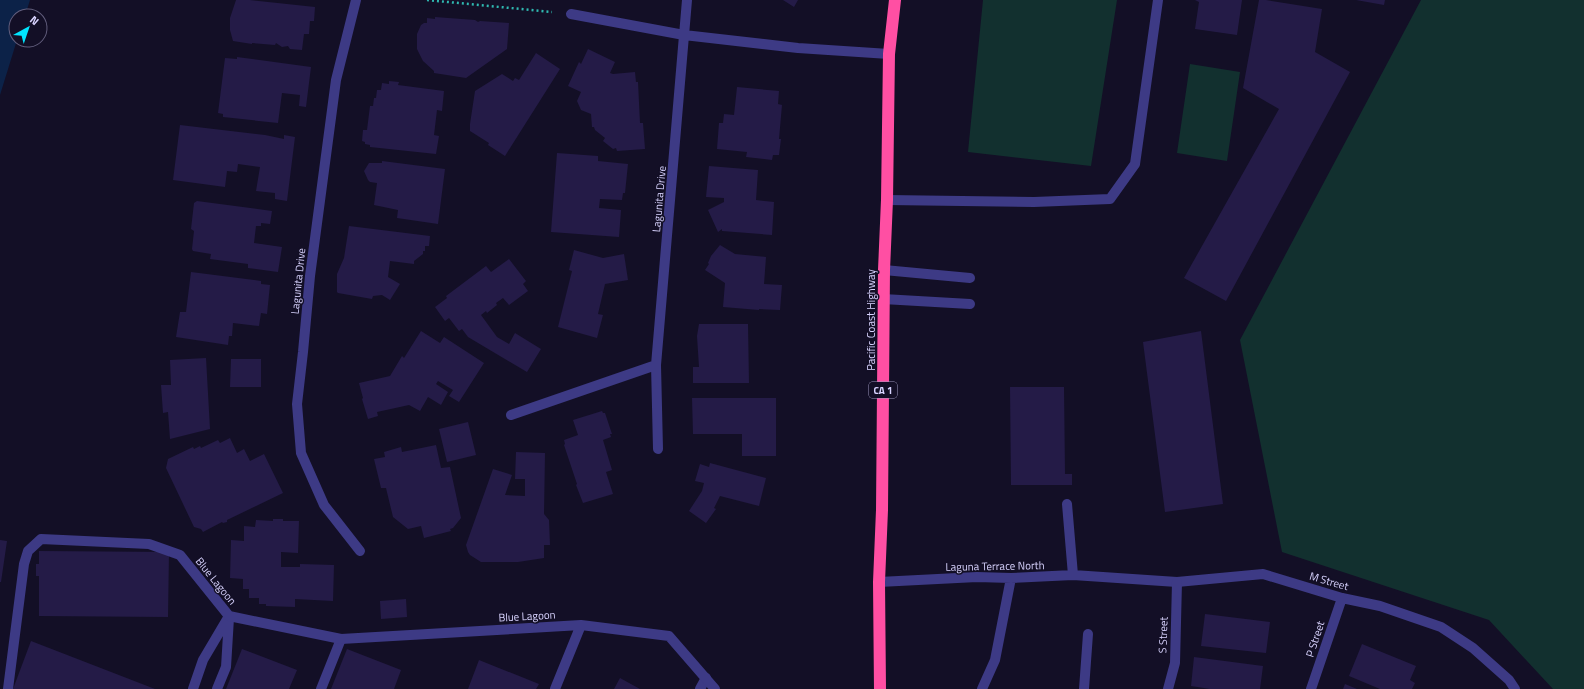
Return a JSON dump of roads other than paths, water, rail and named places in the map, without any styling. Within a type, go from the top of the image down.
[{"type":"highway","name":"Pacific Coast Highway","points":[[880,689],[879,582],[882,510],[884,270],[887,200],[889,54],[895,0]]},
{"type":"street","name":"Lagunita Drive","points":[[356,0],[336,80],[310,276],[304,352],[297,404],[301,453],[324,505],[360,551]]},
{"type":"street","name":"Lagunita Drive","points":[[658,450],[656,365],[687,0]]},
{"type":"street","points":[[887,200],[1034,202],[1110,199],[1135,164],[1158,0]]},
{"type":"street","points":[[571,14],[684,36],[798,48],[889,54]]},
{"type":"street","points":[[884,270],[970,278]]},
{"type":"street","points":[[884,299],[970,304]]},
{"type":"street","points":[[511,415],[656,365]]},
{"type":"street","points":[[1067,504],[1073,575]]},
{"type":"street","name":"Blue Lagoon","points":[[8,689],[24,564],[28,551],[41,539],[150,544],[180,555],[229,616],[341,639],[581,625],[669,636],[715,689]]},
{"type":"street","name":"M Street","points":[[1111,578],[1177,582],[1263,574],[1342,598],[1380,606],[1441,627],[1473,648],[1509,680],[1515,689]]},
{"type":"street","name":"Laguna Terrace North","points":[[879,582],[977,577],[1011,578],[1073,575],[1111,578]]},
{"type":"street","points":[[982,689],[996,660],[1011,578]]},
{"type":"street","name":"S Street","points":[[1168,689],[1175,663],[1177,582]]},
{"type":"street","name":"P Street","points":[[1311,689],[1342,598]]},
{"type":"street","points":[[193,689],[203,660],[229,616]]},
{"type":"street","points":[[217,689],[226,667],[229,616]]},
{"type":"street","points":[[555,689],[581,625]]},
{"type":"street","points":[[1084,689],[1088,634]]},
{"type":"street","points":[[321,689],[341,639]]},
{"type":"street","points":[[700,689],[706,678]]},
{"type":"water","points":[[0,0],[30,0],[28,8],[8,8],[8,48],[15,48],[0,95]]}]
